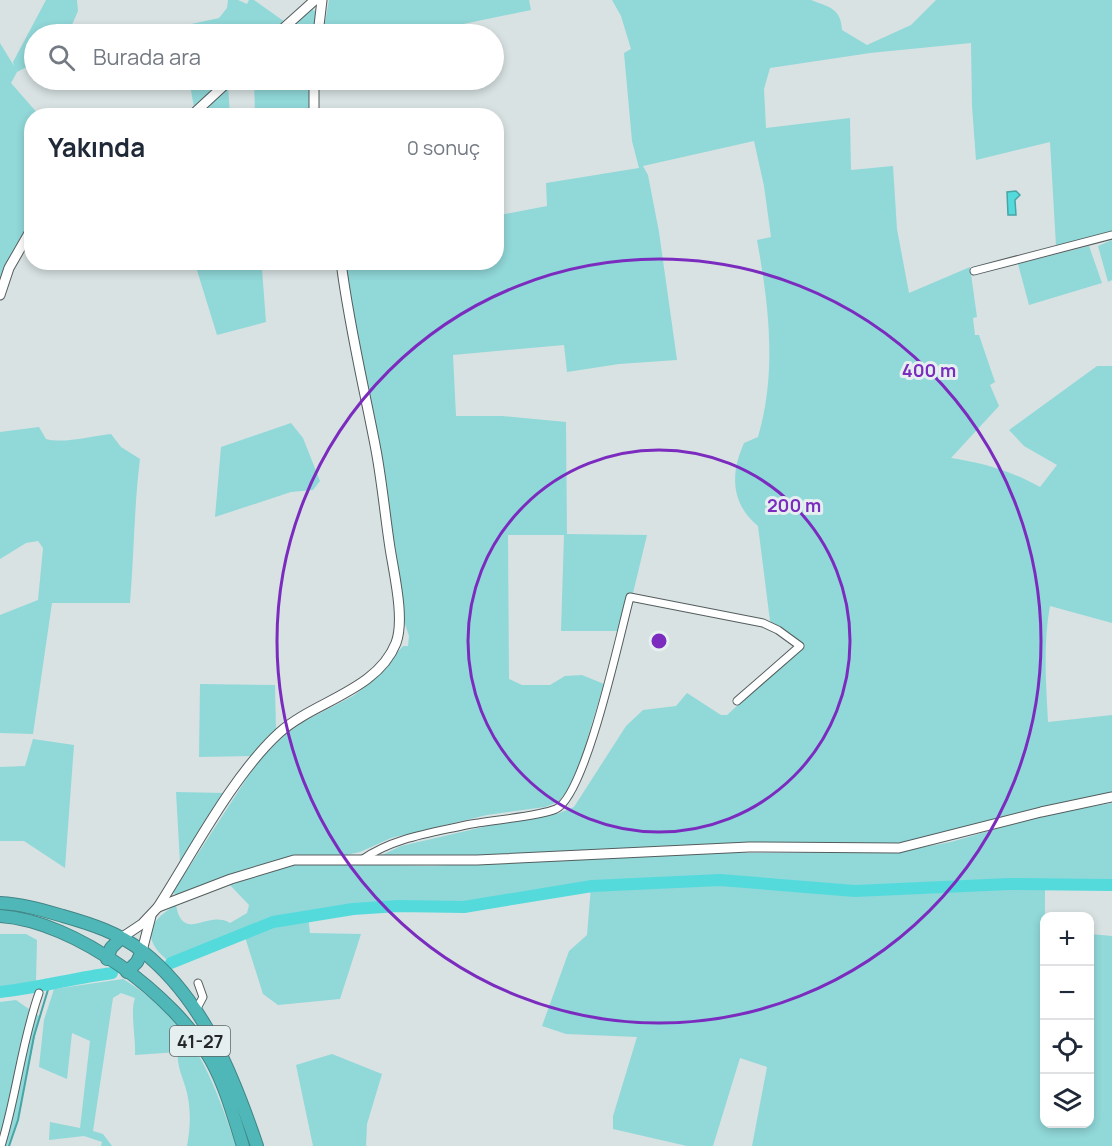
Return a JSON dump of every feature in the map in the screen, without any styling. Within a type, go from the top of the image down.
[{"type":"highway","points":[[0,903],[24,906],[86,923],[121,938],[142,951],[170,980],[195,1012]]},
{"type":"highway","name":"41-27","points":[[0,916],[47,926],[107,959],[151,988],[172,1006],[199,1040],[213,1063],[243,1146]]},
{"type":"highway","points":[[107,959],[111,948],[121,938]]},
{"type":"highway","points":[[127,972],[137,962],[142,951]]},
{"type":"highway","name":"41-27","points":[[195,1012],[213,1035],[242,1101],[257,1146]]},
{"type":"street","points":[[289,24],[315,0]]},
{"type":"street","points":[[319,24],[322,0]]},
{"type":"street","points":[[200,108],[219,90]]},
{"type":"street","points":[[314,90],[314,108]]},
{"type":"street","points":[[974,270],[1112,235]]},
{"type":"street","points":[[0,295],[9,268],[24,242]]},
{"type":"street","points":[[142,951],[155,911],[260,752],[295,721],[362,682],[382,663],[396,644],[397,601],[379,467],[349,326],[342,270]]},
{"type":"street","points":[[363,859],[382,848],[407,839],[503,818],[550,811],[563,805],[573,790],[585,762],[630,597],[763,623],[778,630],[800,646],[737,701]]},
{"type":"street","points":[[121,938],[155,911],[231,879],[281,863],[306,859],[477,860],[749,847],[899,848],[1041,812],[1112,797]]},
{"type":"street","points":[[195,1012],[202,997],[198,983]]},
{"type":"street","points":[[1,1146],[13,1103],[24,1039],[39,993]]},
{"type":"shaded area","points":[[46,0],[77,0],[78,11],[72,24],[33,24]]},
{"type":"shaded area","points":[[228,0],[238,0],[247,4],[249,0],[254,0],[285,22],[283,24],[191,24],[219,18],[227,8]]},
{"type":"shaded area","points":[[329,0],[529,0],[531,10],[463,24],[325,24]]},
{"type":"shaded area","points":[[612,0],[811,0],[833,9],[839,17],[842,30],[867,45],[911,25],[936,0],[1112,0],[1112,232],[1056,246],[1050,142],[976,160],[971,43],[870,53],[770,68],[764,89],[766,128],[850,118],[851,170],[893,166],[897,229],[909,293],[970,267],[977,317],[973,318],[975,335],[979,335],[995,382],[990,385],[999,406],[951,458],[997,468],[1040,487],[1057,465],[1024,446],[1009,430],[1097,366],[1112,366],[1112,623],[1050,606],[1046,635],[1046,664],[1048,722],[1112,715],[1112,793],[1030,810],[915,841],[896,843],[438,857],[380,856],[401,846],[509,821],[557,814],[574,807],[626,726],[643,710],[676,706],[687,693],[721,715],[727,715],[804,645],[770,621],[758,526],[742,508],[736,488],[736,466],[739,455],[744,443],[758,437],[768,388],[768,314],[757,240],[771,237],[764,186],[754,141],[643,166],[648,175],[659,232],[677,360],[619,364],[567,372],[564,345],[453,355],[456,416],[502,416],[566,422],[567,534],[647,535],[633,593],[629,593],[619,631],[561,631],[564,535],[508,535],[509,679],[522,685],[550,685],[565,676],[582,675],[604,684],[578,769],[567,791],[558,802],[545,807],[487,815],[391,838],[360,852],[346,855],[291,856],[176,895],[173,892],[256,764],[282,737],[303,722],[353,696],[369,684],[403,646],[408,646],[409,636],[404,621],[381,454],[355,334],[345,270],[504,270],[504,214],[547,206],[546,183],[639,168],[632,141],[624,53],[631,49],[621,16]]},
{"type":"shaded area","points":[[311,8],[316,12],[315,24],[294,24]]},
{"type":"shaded area","points":[[24,41],[24,68],[17,72],[11,83],[33,108],[24,108],[24,232],[0,280],[0,43],[14,66],[13,62]]},
{"type":"shaded area","points":[[191,90],[212,90],[194,107]]},
{"type":"shaded area","points":[[224,90],[228,90],[230,108],[204,108]]},
{"type":"shaded area","points":[[254,90],[311,90],[310,108],[255,108]]},
{"type":"shaded area","points":[[1016,191],[1020,195],[1015,200],[1016,215],[1008,215],[1007,192]]},
{"type":"shaded area","points":[[1112,240],[1112,280],[1108,282],[1098,246]]},
{"type":"shaded area","points":[[1089,246],[1102,283],[1029,305],[1018,264]]},
{"type":"shaded area","points":[[197,270],[262,270],[266,322],[217,335]]},
{"type":"shaded area","points":[[291,423],[303,438],[320,481],[313,490],[291,492],[215,517],[221,447]]},
{"type":"shaded area","points":[[39,427],[46,439],[53,440],[111,434],[121,447],[140,459],[130,603],[52,603],[33,734],[0,733],[0,615],[38,600],[43,548],[38,541],[26,543],[0,559],[0,432]]},
{"type":"shaded area","points":[[200,684],[275,685],[276,731],[253,756],[199,757]]},
{"type":"shaded area","points":[[33,739],[74,745],[65,868],[24,841],[0,841],[0,767],[25,766]]},
{"type":"shaded area","points":[[176,792],[226,793],[180,863]]},
{"type":"shaded area","points":[[1112,803],[1112,885],[1070,885],[1045,890],[1045,912],[1040,912],[1040,1128],[1094,1128],[1094,934],[1112,936],[1112,1146],[752,1146],[767,1067],[740,1058],[713,1146],[687,1146],[613,1129],[613,1116],[637,1037],[566,1034],[542,1026],[569,951],[587,935],[591,886],[464,907],[398,906],[353,909],[308,916],[310,933],[361,934],[340,999],[278,1005],[263,994],[244,934],[171,963],[155,947],[152,940],[153,925],[176,905],[179,916],[184,922],[190,924],[213,920],[230,923],[247,913],[249,905],[230,885],[293,863],[429,866],[703,853],[892,853],[951,842],[1047,814]]},
{"type":"shaded area","points":[[0,934],[26,934],[37,940],[36,982],[0,987]]},
{"type":"shaded area","points":[[123,979],[147,995],[166,1013],[196,1051],[218,1095],[236,1146],[187,1146],[190,1110],[178,1064],[178,1052],[135,1055],[133,1010],[135,998],[121,993],[113,998],[93,1131],[103,1134],[112,1146],[101,1146],[102,1142],[84,1136],[49,1140],[50,1122],[80,1128],[90,1041],[72,1033],[67,1079],[39,1067],[44,1020],[54,989]]},
{"type":"shaded area","points":[[16,1000],[39,1016],[18,1120],[9,1146],[0,1146],[0,1002]]},
{"type":"shaded area","points":[[332,1054],[382,1074],[367,1124],[366,1146],[313,1146],[296,1065]]},
{"type":"waterway","points":[[171,963],[273,922],[353,909],[398,906],[464,907],[592,886],[720,880],[855,891],[1009,884],[1112,885]]},
{"type":"waterway","points":[[0,992],[112,973]]},
{"type":"waterway","points":[[9,1146],[18,1120],[34,1036],[50,983]]}]
